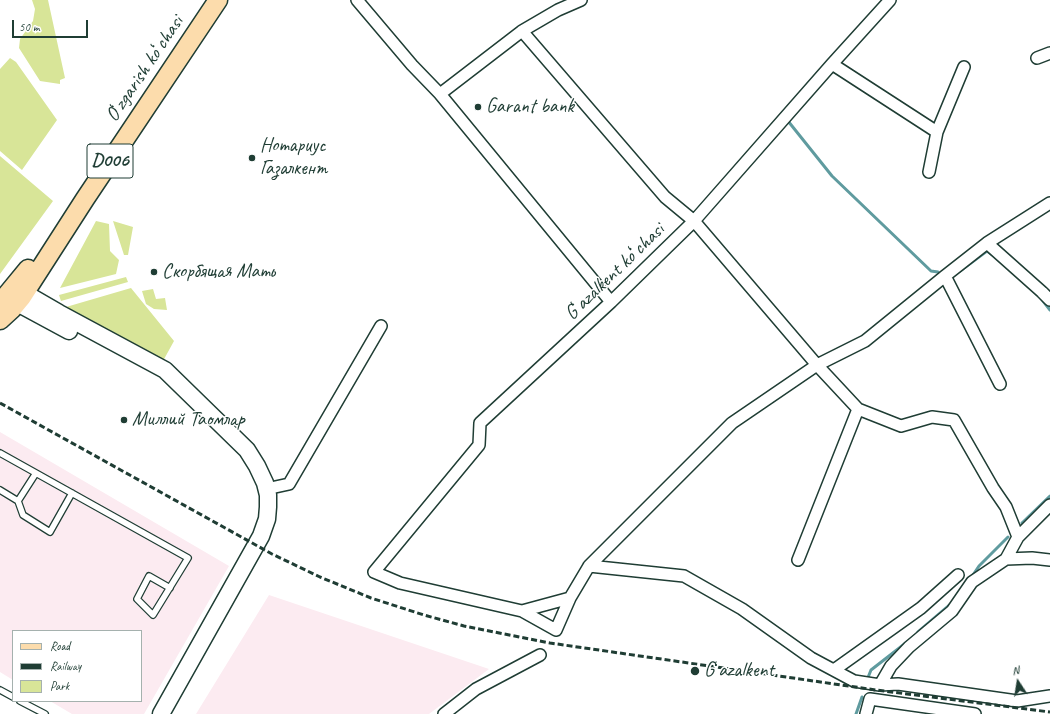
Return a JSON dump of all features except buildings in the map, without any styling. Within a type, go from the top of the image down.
[{"type":"main road","name":"Oʻzgarish koʻchasi","points":[[0,320],[12,297],[35,260],[206,0]]},
{"type":"main road","name":"Oʻzgarish koʻchasi","points":[[12,297],[85,199],[218,0]]},
{"type":"main road","points":[[12,297],[160,379],[181,386],[247,450],[260,471],[268,501],[268,514],[261,536],[162,714]]},
{"type":"street","points":[[357,0],[412,66],[440,94],[611,302]]},
{"type":"street","points":[[440,94],[522,31],[558,10],[581,0]]},
{"type":"street","name":"Gʻazalkent koʻchasi","points":[[522,611],[400,583],[374,572],[479,445],[480,423],[611,302],[694,221],[890,0]]},
{"type":"street","points":[[522,31],[665,197],[694,221],[817,365],[858,410],[901,426],[932,417],[954,420],[992,488],[1006,507],[1018,537]]},
{"type":"street","points":[[1037,58],[1050,53]]},
{"type":"street","points":[[832,64],[937,132]]},
{"type":"street","points":[[930,172],[937,132],[964,67]]},
{"type":"street","points":[[522,611],[556,630],[570,598],[589,566],[732,423],[817,365],[865,341],[987,244],[1050,203]]},
{"type":"street","points":[[987,244],[1050,300]]},
{"type":"street","points":[[945,276],[1000,384]]},
{"type":"street","points":[[266,489],[289,484],[382,326]]},
{"type":"street","points":[[798,560],[858,410]]},
{"type":"street","points":[[880,686],[891,666],[909,647],[952,611],[972,582],[1006,559],[1018,537],[1050,505]]},
{"type":"street","points":[[1006,559],[1032,558],[1050,560]]},
{"type":"street","points":[[589,566],[684,576],[742,609],[811,658],[854,681],[880,686],[898,684],[1017,701],[1050,696]]},
{"type":"street","points":[[834,670],[921,608],[958,575]]},
{"type":"street","points":[[522,611],[570,598]]},
{"type":"street","points":[[444,714],[476,689],[540,655]]},
{"type":"street","points":[[866,714],[870,699],[975,714]]},
{"type":"lane","points":[[0,453],[188,558],[170,588],[153,615],[137,600],[149,576],[170,588]]},
{"type":"lane","points":[[18,501],[36,473]]},
{"type":"lane","points":[[0,490],[18,501],[23,515],[50,532],[72,493]]},
{"type":"lane","points":[[0,690],[12,696]]},
{"type":"lane","points":[[22,702],[45,714]]},
{"type":"shaded area","points":[[0,432],[229,566],[144,714],[72,714],[52,702],[142,702],[142,630],[12,630],[12,679],[0,672]]},
{"type":"shaded area","points":[[269,595],[489,669],[429,714],[196,714]]},
{"type":"green space","points":[[32,0],[48,0],[65,78],[60,80],[60,84],[40,81],[19,48],[20,39],[33,21],[35,9]]},
{"type":"green space","points":[[10,58],[16,62],[57,120],[22,170],[0,151],[0,69]]},
{"type":"green space","points":[[0,156],[53,201],[0,274]]},
{"type":"green space","points":[[96,221],[109,224],[110,251],[119,260],[116,274],[60,288]]},
{"type":"green space","points":[[113,221],[133,227],[128,255],[124,255]]},
{"type":"green space","points":[[126,277],[128,282],[61,301],[59,295]]},
{"type":"green space","points":[[131,288],[174,341],[163,361],[66,307]]},
{"type":"green space","points":[[153,289],[156,299],[165,298],[167,310],[154,309],[146,304],[142,291]]},
{"type":"waterway","points":[[788,121],[832,176],[931,271],[938,272]]},
{"type":"waterway","points":[[960,271],[987,251],[994,256]]},
{"type":"waterway","points":[[1040,297],[1050,310]]},
{"type":"waterway","points":[[1022,523],[1050,496]]},
{"type":"waterway","points":[[971,578],[979,566],[1008,537]]},
{"type":"waterway","points":[[918,632],[952,603]]},
{"type":"waterway","points":[[867,680],[871,670],[907,642]]},
{"type":"waterway","points":[[856,714],[862,697]]},
{"type":"railway","points":[[0,403],[272,554],[320,577],[371,598],[424,615],[464,626],[550,643],[876,690],[1050,712]]},
{"type":"place","name":"Garant bank","points":[[478,107]]},
{"type":"place","name":"Нотариус Газалкент","points":[[252,158]]},
{"type":"place","name":"Скорбящая Мать","points":[[154,272]]},
{"type":"place","name":"Миллий Таомлар","points":[[124,420]]},
{"type":"place","name":"Gʻazalkent","points":[[695,671]]}]
